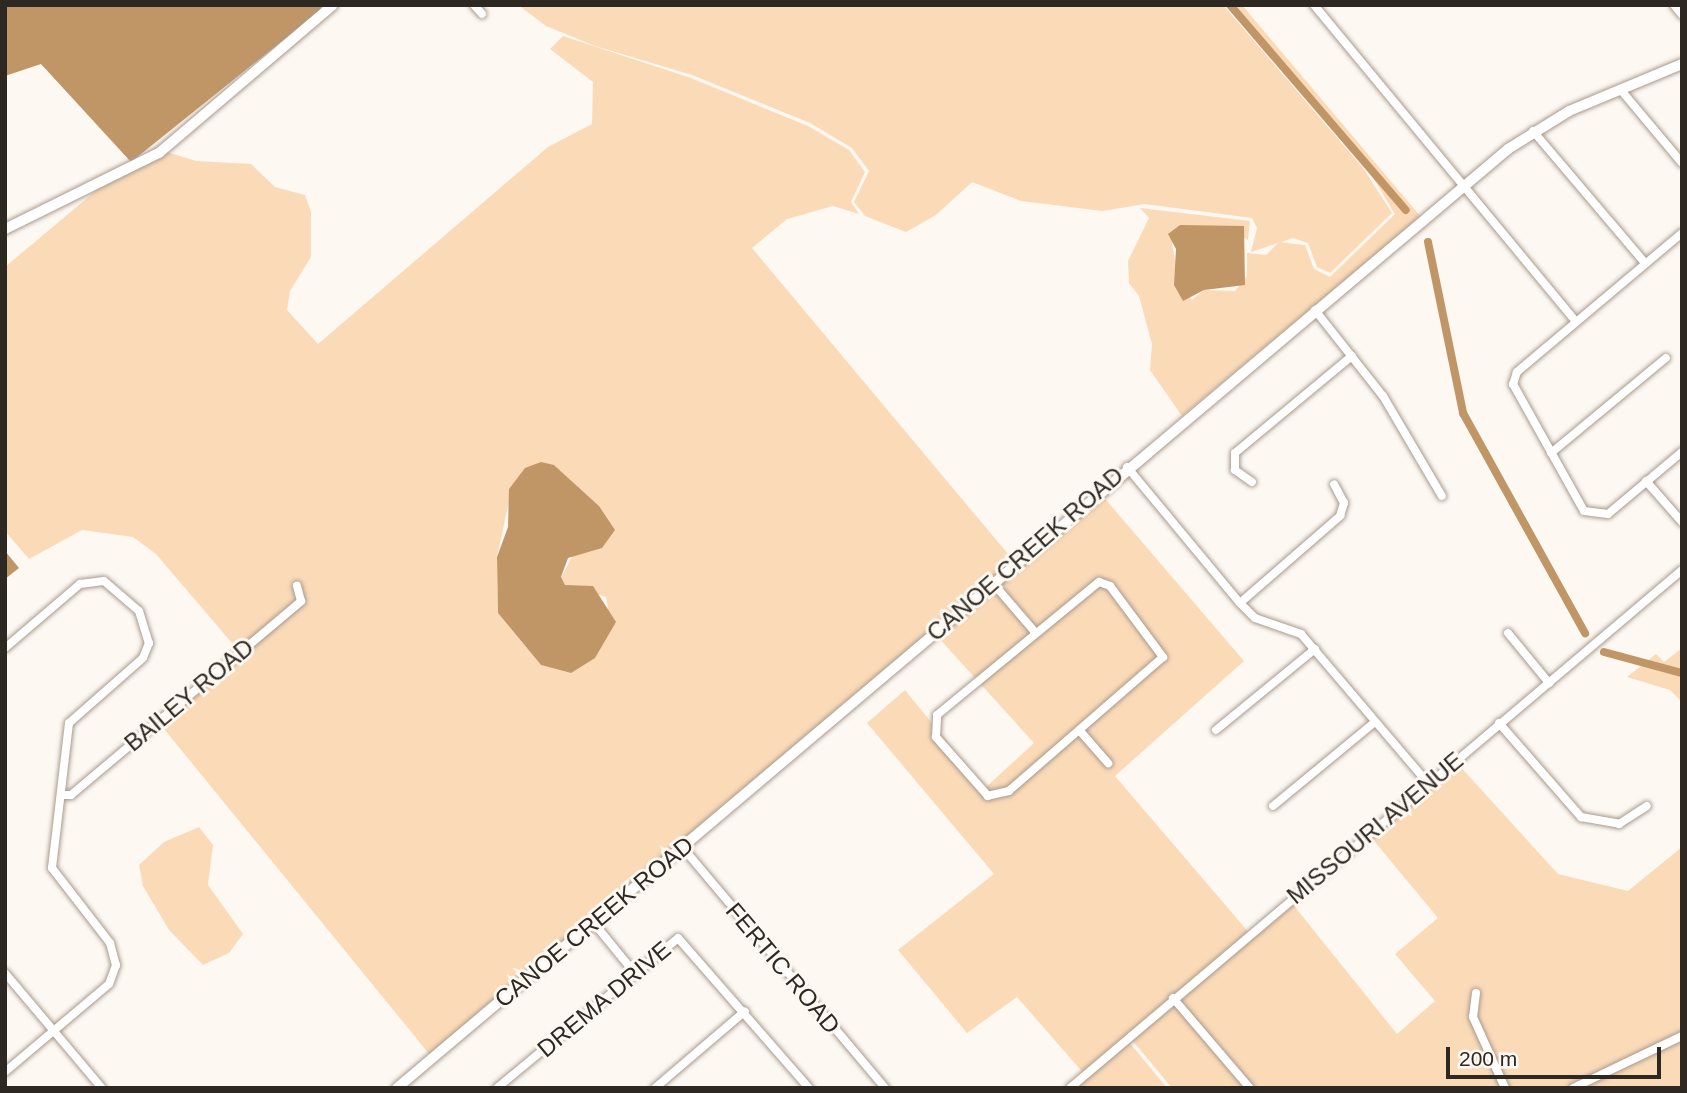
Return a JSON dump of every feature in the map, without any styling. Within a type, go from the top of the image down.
[{"type":"main road","points":[[5,229],[159,153],[334,5]]},
{"type":"main road","name":"CANOE CREEK ROAD","points":[[397,1088],[683,848],[1127,467],[1464,185],[1533,131],[1620,89],[1682,64]]},
{"type":"street","points":[[474,5],[482,14]]},
{"type":"street","points":[[1314,5],[1576,322]]},
{"type":"street","points":[[1674,5],[1682,15]]},
{"type":"street","points":[[1620,89],[1682,163]]},
{"type":"street","points":[[1533,131],[1645,263]]},
{"type":"street","points":[[1682,233],[1517,372],[1513,384],[1584,511],[1608,514],[1682,452]]},
{"type":"street","points":[[1315,310],[1352,356],[1442,496]]},
{"type":"street","points":[[1252,482],[1236,470],[1235,453],[1352,356]]},
{"type":"street","points":[[1551,453],[1666,358]]},
{"type":"street","points":[[1127,467],[1240,603],[1255,618],[1301,634],[1427,782]]},
{"type":"street","points":[[1646,481],[1682,522]]},
{"type":"street","points":[[1240,603],[1340,516],[1343,503],[1334,484]]},
{"type":"street","name":"MISSOURI AVENUE","points":[[1070,1088],[1427,782],[1682,570]]},
{"type":"street","points":[[992,582],[1035,632]]},
{"type":"street","points":[[1099,582],[1110,586],[1159,643],[1159,665],[998,796],[988,796],[936,737],[937,715],[1035,632],[1099,582]]},
{"type":"street","points":[[5,648],[80,584],[115,584],[139,611],[149,643],[143,658],[69,723],[52,868],[110,943],[116,965],[109,984],[5,1072]]},
{"type":"street","name":"BAILEY ROAD","points":[[61,795],[71,795],[301,601],[297,586]]},
{"type":"street","points":[[1508,633],[1549,682]]},
{"type":"street","points":[[1216,730],[1315,649]]},
{"type":"street","points":[[1273,806],[1375,722]]},
{"type":"street","points":[[1499,723],[1581,817],[1619,824],[1647,806]]},
{"type":"street","points":[[1080,731],[1108,763]]},
{"type":"street","name":"FERTIC ROAD","points":[[683,848],[885,1088]]},
{"type":"street","points":[[593,922],[633,971]]},
{"type":"street","name":"DREMA DRIVE","points":[[497,1088],[633,971],[678,938],[745,1011]]},
{"type":"street","points":[[5,973],[102,1088]]},
{"type":"street","points":[[1476,993],[1473,1017],[1505,1088]]},
{"type":"street","points":[[1173,998],[1250,1088]]},
{"type":"street","points":[[656,1088],[745,1011],[809,1088]]},
{"type":"street","points":[[1573,1088],[1682,1036]]},
{"type":"shaded area","points":[[5,5],[319,5],[322,9],[131,162],[41,64],[5,76]]},
{"type":"shaded area","points":[[518,5],[1223,5],[1363,168],[1392,213],[1330,273],[1317,267],[1308,243],[1293,238],[1251,252],[1257,228],[1252,218],[1145,204],[1102,211],[1021,201],[972,182],[936,215],[906,232],[865,216],[854,202],[869,171],[852,148],[810,123],[692,75],[595,46],[546,26]]},
{"type":"shaded area","points":[[1228,5],[1242,5],[1421,217],[1182,416],[1150,370],[1152,344],[1139,296],[1129,283],[1128,261],[1149,218],[1140,208],[1250,221],[1248,240],[1228,226],[1202,228],[1172,243],[1178,277],[1192,300],[1204,290],[1235,291],[1247,276],[1247,253],[1266,255],[1279,242],[1305,245],[1314,269],[1330,277],[1395,214],[1366,166]]},
{"type":"shaded area","points":[[563,36],[691,78],[808,126],[849,150],[865,172],[851,202],[859,214],[833,206],[787,219],[752,248],[1013,560],[430,1055],[160,724],[236,662],[237,649],[156,554],[133,537],[82,530],[29,559],[5,531],[5,267],[98,189],[167,152],[196,161],[251,164],[275,187],[305,195],[311,212],[311,257],[290,291],[287,310],[318,344],[548,147],[592,124],[593,82],[550,49]],"holes":[[[554,465],[599,506],[561,578],[565,585],[606,597],[608,608],[571,673],[541,665],[498,613],[497,557],[508,506]]]},
{"type":"shaded area","points":[[1180,225],[1244,226],[1245,285],[1204,290],[1183,301],[1174,285],[1176,249],[1168,234]]},
{"type":"shaded area","points":[[541,462],[554,465],[599,506],[615,530],[602,548],[568,558],[561,577],[565,585],[593,586],[616,622],[595,658],[571,673],[541,665],[498,613],[497,557],[508,527],[509,489],[525,468]]},
{"type":"shaded area","points":[[1101,494],[1244,661],[1115,776],[1251,935],[1291,902],[1397,1034],[1435,1001],[1395,954],[1438,918],[1370,836],[1457,763],[1558,874],[1628,891],[1682,847],[1682,1088],[1172,1088],[1132,1040],[1085,1075],[1017,997],[967,1033],[898,950],[994,874],[867,723],[905,690],[985,788],[1034,743],[936,635]]},
{"type":"shaded area","points":[[5,551],[19,568],[5,579]]},
{"type":"shaded area","points":[[1682,648],[1682,702],[1670,690],[1627,677],[1656,654],[1664,662]]},
{"type":"shaded area","points":[[199,827],[213,845],[208,885],[243,934],[229,953],[203,965],[169,930],[143,886],[139,865],[164,842]]},
{"type":"shaded area","points":[[1129,1042],[1167,1088],[1075,1088]]},
{"type":"waterway","points":[[1230,5],[1406,210]]},
{"type":"waterway","points":[[1428,242],[1463,413],[1585,633]]},
{"type":"waterway","points":[[1604,652],[1682,673]]}]
